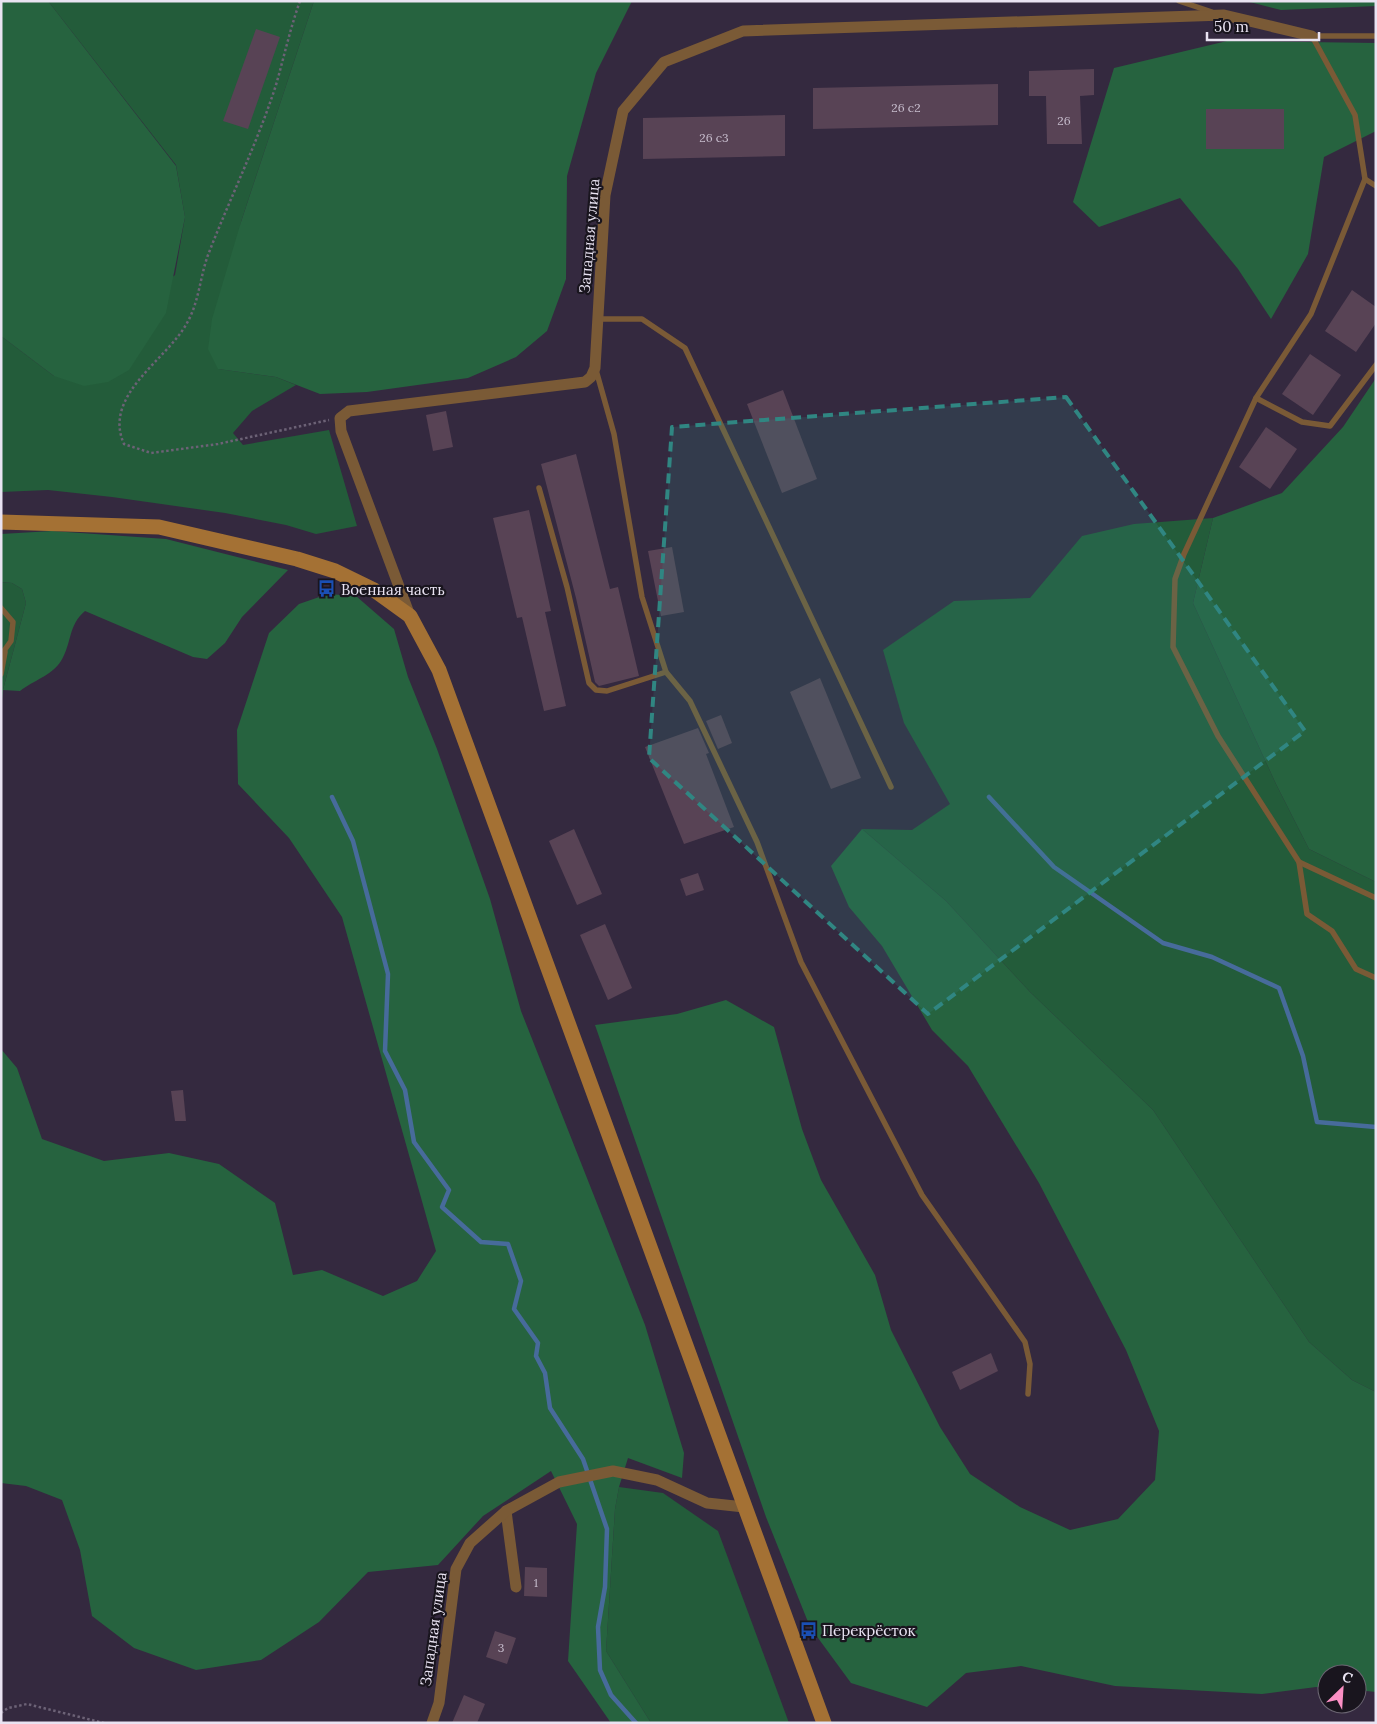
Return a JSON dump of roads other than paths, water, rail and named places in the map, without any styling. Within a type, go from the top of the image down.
[{"type":"street","name":"Западная улица","points":[[595,368],[605,195],[623,111],[664,62],[743,31],[1224,15],[1312,36]]},
{"type":"street","points":[[595,368],[591,377],[585,382],[349,411],[340,418],[341,430],[410,616],[439,670],[824,1723]]},
{"type":"street","points":[[1,522],[159,527],[177,531],[297,559],[335,571],[374,590],[410,616]]},
{"type":"street","name":"Западная улица","points":[[432,1723],[439,1703],[456,1569],[470,1543],[506,1511],[559,1482],[613,1471],[657,1480],[707,1503],[744,1507]]},
{"type":"street","points":[[506,1511],[516,1587]]},
{"type":"lane","points":[[1179,1],[1224,15]]},
{"type":"lane","points":[[1376,36],[1312,36],[1356,115],[1365,179],[1311,314],[1256,398],[1184,554],[1175,579],[1173,646],[1218,736],[1299,862],[1307,914],[1332,931],[1356,969],[1376,978]]},
{"type":"lane","points":[[1365,179],[1376,186]]},
{"type":"lane","points":[[597,319],[642,319],[685,348],[890,787]]},
{"type":"lane","points":[[1256,398],[1302,422],[1330,426],[1376,365]]},
{"type":"lane","points":[[595,368],[614,434],[642,597],[666,672],[690,701],[756,842],[801,962],[922,1195],[1025,1342],[1030,1364],[1028,1394]]},
{"type":"lane","points":[[539,488],[568,587],[589,683],[596,690],[608,691],[666,672]]},
{"type":"lane","points":[[1,608],[14,622],[11,641],[3,654],[1,674]]},
{"type":"lane","points":[[1299,862],[1376,898]]},
{"type":"waterway","points":[[332,797],[353,841],[388,974],[385,1051],[405,1090],[414,1142],[449,1190],[442,1207],[481,1242],[508,1244],[521,1281],[514,1309],[538,1343],[536,1356],[545,1373],[550,1408],[583,1459],[607,1529],[605,1587],[598,1627],[600,1670],[611,1695],[636,1723]]},
{"type":"waterway","points":[[989,797],[1054,867],[1163,943],[1212,957],[1279,988],[1303,1056],[1317,1122],[1376,1127]]},
{"type":"place","name":"Военная часть","points":[[327,589]]},
{"type":"place","name":"Перекрёсток","points":[[808,1630]]}]
